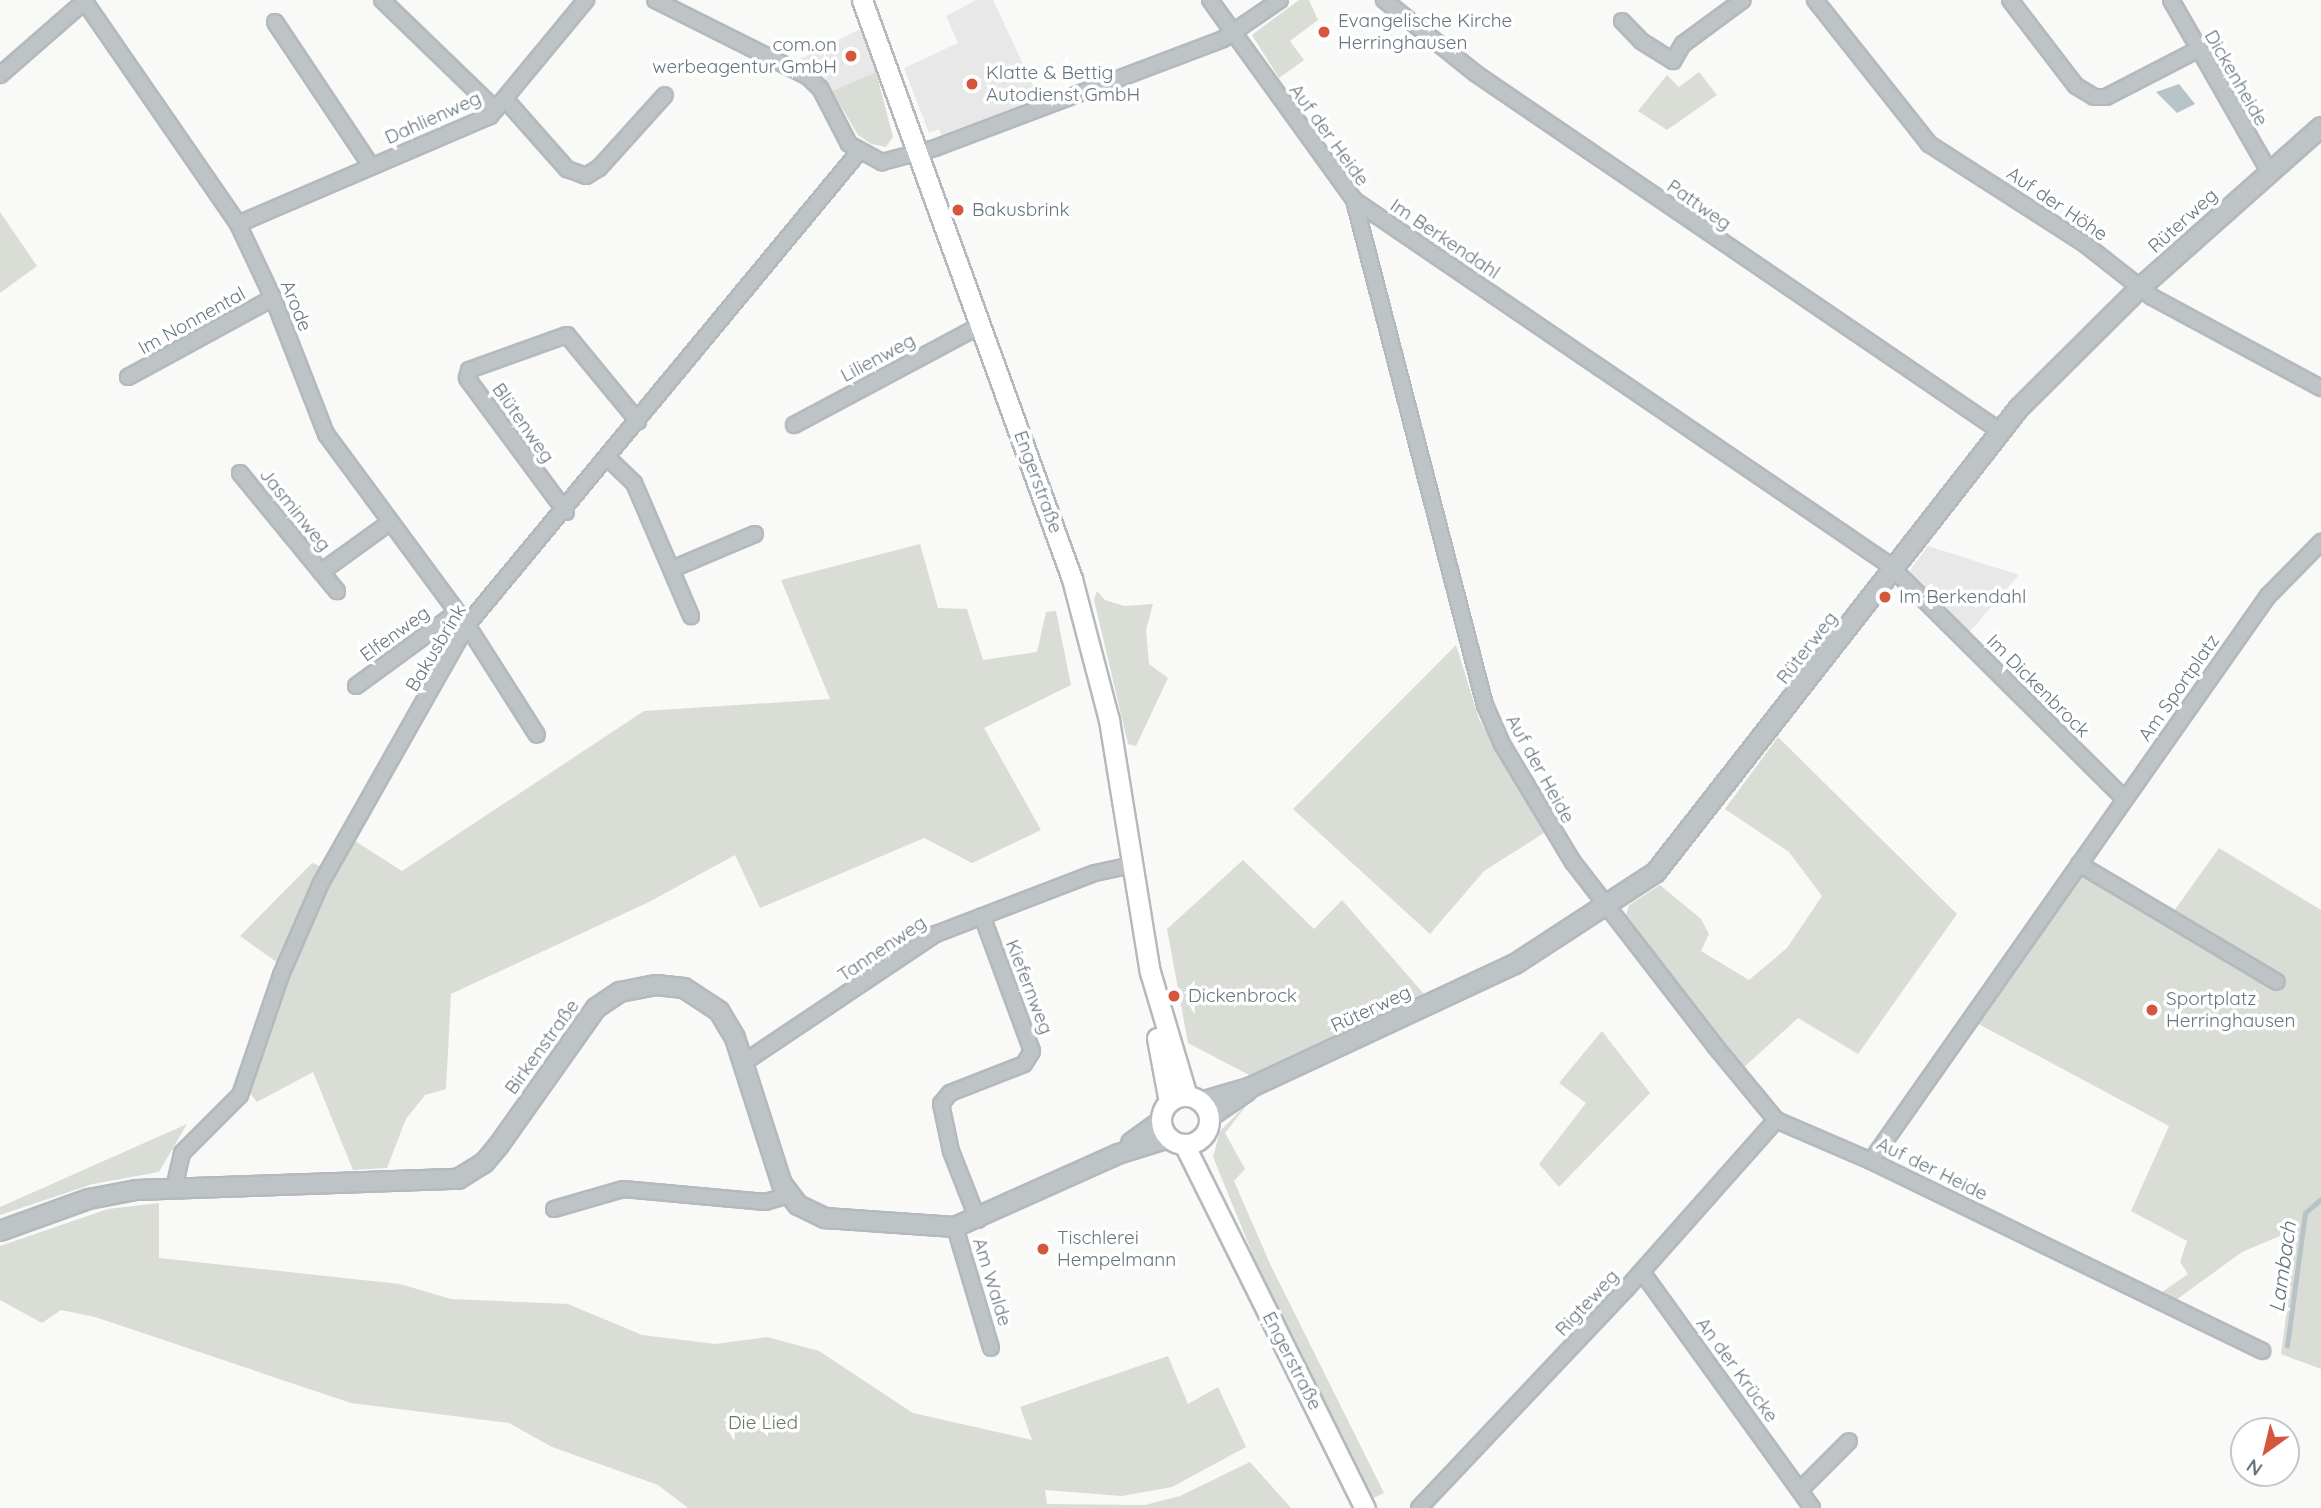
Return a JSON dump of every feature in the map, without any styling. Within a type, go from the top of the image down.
[{"type":"main road","name":"Engerstraße","points":[[862,0],[1080,605],[1109,720],[1152,982],[1191,1104]]},
{"type":"main road","points":[[1179,1135],[1191,1104]]},
{"type":"main road","points":[[1179,1135],[1191,1104]]},
{"type":"main road","name":"Engerstraße","points":[[1179,1135],[1221,1213],[1364,1508]]},
{"type":"street","name":"Dahlienweg","points":[[238,223],[371,166],[501,105],[586,0]]},
{"type":"street","points":[[655,0],[807,76],[820,88],[841,132],[858,153],[881,162],[918,154],[1233,33],[1280,0]]},
{"type":"street","name":"Auf der Heide","points":[[1210,0],[1354,200],[1485,705],[1547,825],[1608,905],[1776,1120],[1871,1161],[2262,1351]]},
{"type":"street","name":"Pattweg","points":[[1384,0],[1475,73],[2000,430]]},
{"type":"street","points":[[1622,21],[1641,41],[1673,61],[1683,44],[1743,0]]},
{"type":"street","name":"Auf der Höhe","points":[[1815,0],[1929,144],[2074,237],[2141,287],[2321,388]]},
{"type":"street","points":[[2010,0],[2076,86],[2094,97],[2106,97],[2197,50]]},
{"type":"street","name":"Dickenheide","points":[[2171,0],[2197,50],[2270,173]]},
{"type":"street","points":[[0,75],[85,1]]},
{"type":"street","name":"Arode","points":[[85,1],[238,223],[274,298],[326,434],[389,523],[467,625],[537,735]]},
{"type":"street","points":[[388,2],[567,169],[586,176],[599,168],[665,94]]},
{"type":"street","name":"Dahlienweg","points":[[275,22],[371,166]]},
{"type":"street","name":"Rüterweg","points":[[1191,1104],[1249,1088],[1515,964],[1608,905],[1671,858],[1895,571],[2000,430],[2047,377],[2141,287],[2321,127]]},
{"type":"street","name":"Bakusbrink","points":[[174,1188],[182,1153],[240,1095],[281,975],[321,883],[467,625],[566,512],[858,153]]},
{"type":"street","name":"Im Berkendahl","points":[[1354,200],[1895,571]]},
{"type":"street","name":"Im Nonnental","points":[[128,377],[274,298]]},
{"type":"street","name":"Lilienweg","points":[[794,425],[981,325]]},
{"type":"street","name":"Blütenweg","points":[[566,512],[467,378],[474,368],[567,335],[638,421]]},
{"type":"street","points":[[609,459],[634,483],[691,615]]},
{"type":"street","name":"Jasminweg","points":[[240,473],[337,591]]},
{"type":"street","name":"Jasminweg","points":[[321,572],[389,523]]},
{"type":"street","points":[[672,569],[755,534]]},
{"type":"street","name":"Am Sportplatz","points":[[1871,1161],[2268,596],[2321,542]]},
{"type":"street","name":"Im Dickenbrock","points":[[1895,571],[2124,799]]},
{"type":"street","name":"Elfenweg","points":[[356,686],[456,613]]},
{"type":"street","points":[[2079,864],[2277,982]]},
{"type":"street","name":"Tannenweg","points":[[743,1063],[936,934],[1095,873],[1134,865]]},
{"type":"street","name":"Kiefernweg","points":[[978,1220],[951,1151],[941,1104],[950,1093],[1024,1064],[1032,1051],[982,916]]},
{"type":"street","name":"Birkenstraße","points":[[0,1231],[89,1199],[174,1188],[458,1179],[484,1163],[499,1145],[596,1007],[637,987],[669,985],[698,994],[727,1023],[789,1195]]},
{"type":"street","name":"Rigteweg","points":[[1419,1508],[1642,1272],[1776,1120]]},
{"type":"street","points":[[554,1209],[623,1189],[765,1202],[789,1195],[806,1210],[835,1220],[956,1227],[978,1220],[1118,1154],[1179,1135]]},
{"type":"street","name":"Am Walde","points":[[956,1227],[991,1348]]},
{"type":"street","name":"An der Krücke","points":[[1642,1272],[1812,1508]]},
{"type":"street","points":[[1800,1490],[1849,1441]]},
{"type":"shaded area","name":"Klatte & Bettig Autodienst GmbH","points":[[976,0],[993,0],[1040,100],[942,136],[939,129],[929,133],[904,68],[958,43],[946,16]]},
{"type":"shaded area","points":[[860,29],[876,72],[832,91],[821,72],[800,59]]},
{"type":"shaded area","points":[[2179,84],[2195,104],[2177,113],[2156,92]]},
{"type":"shaded area","points":[[1928,546],[2019,575],[1966,636],[1906,576]]},
{"type":"green space","points":[[1299,0],[1309,0],[1318,20],[1290,41],[1304,60],[1279,78],[1252,35]]},
{"type":"green space","points":[[876,72],[893,137],[886,147],[871,144],[858,135],[832,91]]},
{"type":"green space","points":[[1699,72],[1717,95],[1667,130],[1638,111],[1667,75],[1679,87]]},
{"type":"green space","points":[[0,212],[37,266],[0,293]]},
{"type":"green space","points":[[920,544],[938,608],[967,609],[983,660],[1037,652],[1046,612],[1056,611],[1071,685],[984,728],[1041,830],[972,863],[924,838],[760,908],[735,855],[649,902],[451,994],[446,1089],[425,1095],[406,1119],[387,1168],[353,1170],[313,1072],[257,1102],[249,1092],[289,971],[240,936],[312,863],[333,871],[352,839],[402,871],[644,711],[830,699],[781,580]]},
{"type":"green space","points":[[1097,591],[1105,600],[1124,606],[1153,604],[1146,630],[1149,664],[1168,678],[1136,746],[1128,744],[1094,600]]},
{"type":"green space","points":[[1456,645],[1479,719],[1544,833],[1484,871],[1430,934],[1293,809]]},
{"type":"green space","points":[[1778,737],[1957,914],[1858,1054],[1798,1018],[1742,1069],[1626,915],[1629,905],[1660,885],[1701,919],[1709,934],[1701,951],[1749,980],[1787,948],[1822,896],[1789,852],[1725,809]]},
{"type":"green space","name":"Sportplatz Herringhausen","points":[[2219,848],[2321,910],[2321,1369],[2281,1354],[2289,1294],[2287,1233],[2242,1252],[2176,1300],[2162,1292],[2188,1274],[2180,1262],[2187,1241],[2131,1211],[2169,1126],[1975,1022],[2079,874],[2164,925]]},
{"type":"green space","points":[[1243,860],[1314,929],[1342,900],[1424,994],[1249,1075],[1188,1043],[1167,929]]},
{"type":"green space","points":[[1602,1031],[1650,1093],[1559,1187],[1539,1164],[1586,1103],[1559,1083]]},
{"type":"green space","points":[[1250,1101],[1225,1133],[1245,1169],[1234,1181],[1271,1266],[1384,1493],[1371,1499],[1255,1260],[1213,1157],[1220,1131]]},
{"type":"green space","points":[[187,1124],[159,1172],[93,1184],[0,1215],[0,1207]]},
{"type":"green space","name":"Die Lied","points":[[159,1203],[159,1258],[400,1284],[451,1299],[568,1304],[642,1335],[715,1344],[767,1337],[819,1351],[913,1413],[1032,1440],[1020,1407],[1168,1356],[1188,1404],[1218,1387],[1246,1447],[1172,1487],[1122,1496],[1045,1490],[1047,1504],[1145,1505],[1180,1496],[1250,1462],[1291,1508],[688,1508],[658,1485],[552,1447],[509,1423],[351,1403],[95,1317],[61,1310],[42,1323],[0,1300],[0,1246],[108,1209]]},
{"type":"waterway","name":"Lambach","points":[[2287,1346],[2305,1213],[2321,1199]]},
{"type":"place","name":"Evangelische Kirche Herringhausen","points":[[1324,32]]},
{"type":"place","name":"com.on werbeagentur GmbH","points":[[851,56]]},
{"type":"place","name":"Klatte & Bettig Autodienst GmbH","points":[[972,84]]},
{"type":"place","name":"Bakusbrink","points":[[958,210]]},
{"type":"place","name":"Im Berkendahl","points":[[1885,597]]},
{"type":"place","name":"Dickenbrock","points":[[1174,996]]},
{"type":"place","name":"Sportplatz Herringhausen","points":[[2152,1010]]},
{"type":"place","name":"Tischlerei Hempelmann","points":[[1043,1249]]}]
